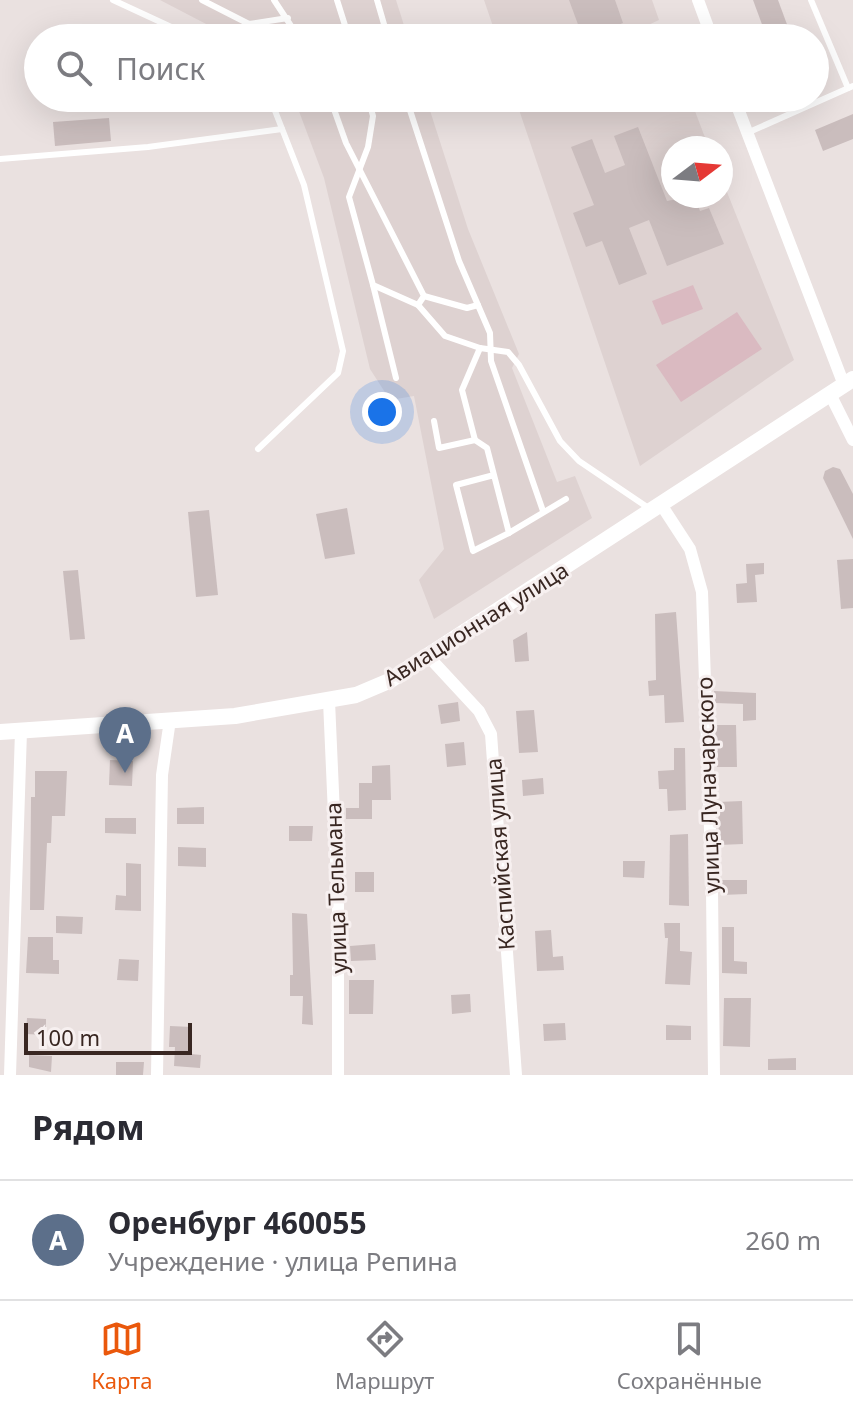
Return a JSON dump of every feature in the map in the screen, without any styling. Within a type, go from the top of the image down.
[{"type":"street","points":[[698,0],[707,24]]},
{"type":"street","points":[[739,112],[842,386],[853,440]]},
{"type":"street","name":"Авиационная улица","points":[[0,732],[235,716],[356,695],[389,681],[842,386]]},
{"type":"street","name":"улица Луначарского","points":[[657,509],[690,549],[702,592],[712,890],[714,1075]]},
{"type":"street","name":"Каспийская улица","points":[[428,656],[479,711],[491,734],[516,1075]]},
{"type":"street","name":"улица Тельмана","points":[[329,701],[338,905],[338,1075]]},
{"type":"street","points":[[157,1075],[162,775],[170,720]]},
{"type":"street","points":[[10,1075],[21,731]]},
{"type":"lane","points":[[113,0],[165,24]]},
{"type":"lane","points":[[202,0],[217,4],[249,24],[288,18]]},
{"type":"lane","points":[[274,0],[291,24]]},
{"type":"lane","points":[[337,0],[345,24]]},
{"type":"lane","points":[[377,0],[384,24]]},
{"type":"lane","points":[[811,0],[822,24]]},
{"type":"lane","points":[[829,40],[850,87],[829,96]]},
{"type":"lane","points":[[258,449],[338,373],[343,351],[304,185],[275,112]]},
{"type":"lane","points":[[336,112],[360,168],[424,296],[467,308],[478,305]]},
{"type":"lane","points":[[372,112],[360,168],[349,197],[396,378]]},
{"type":"lane","points":[[411,112],[459,261],[490,333],[491,361],[543,511]]},
{"type":"lane","points":[[747,133],[794,112]]},
{"type":"lane","points":[[0,159],[148,147],[282,129]]},
{"type":"lane","points":[[373,285],[418,305],[445,336],[480,348],[508,352],[519,365],[560,441],[579,461],[608,483],[657,509]]},
{"type":"lane","points":[[418,305],[424,296]]},
{"type":"lane","points":[[480,348],[462,390],[475,440],[487,448],[509,533]]},
{"type":"lane","points":[[434,421],[439,448],[475,440]]},
{"type":"lane","points":[[494,475],[456,485],[473,551],[566,499]]},
{"type":"shaded area","points":[[160,0],[396,0],[404,24],[206,24]]},
{"type":"shaded area","points":[[484,0],[652,0],[659,20],[650,24],[492,24]]},
{"type":"shaded area","points":[[299,112],[430,112],[468,229],[519,354],[512,368],[557,482],[575,476],[592,518],[434,619],[419,580],[444,549],[414,396],[390,400],[370,369],[324,178]]},
{"type":"shaded area","points":[[520,112],[695,112],[704,136],[661,136],[661,208],[733,207],[794,360],[640,466]]},
{"type":"shaded area","points":[[693,285],[703,309],[662,325],[652,301]]},
{"type":"shaded area","points":[[737,312],[762,349],[681,402],[656,365]]},
{"type":"building","points":[[569,0],[615,0],[623,23],[620,24],[578,24]]},
{"type":"building","points":[[753,0],[778,0],[787,24],[762,24]]},
{"type":"building","points":[[853,114],[853,139],[823,151],[815,130]]},
{"type":"building","points":[[109,118],[111,141],[55,146],[53,122]]},
{"type":"building","points":[[638,127],[661,186],[661,208],[699,208],[700,211],[709,208],[724,244],[667,266],[649,220],[629,228],[647,274],[619,285],[602,241],[586,247],[573,213],[594,205],[571,147],[592,139],[605,173],[625,165],[614,136]]},
{"type":"building","points":[[833,467],[840,469],[853,494],[853,539],[823,478],[825,471]]},
{"type":"building","points":[[347,508],[355,554],[325,559],[316,514]]},
{"type":"building","points":[[209,510],[218,595],[196,597],[188,512]]},
{"type":"building","points":[[853,559],[853,608],[841,609],[837,560]]},
{"type":"building","points":[[764,563],[764,574],[755,575],[757,602],[737,603],[736,584],[747,583],[746,564]]},
{"type":"building","points":[[78,570],[85,639],[70,640],[63,571]]},
{"type":"building","points":[[676,612],[684,722],[665,723],[664,695],[649,696],[648,681],[656,680],[655,614]]},
{"type":"building","points":[[527,632],[529,661],[515,662],[513,640]]},
{"type":"building","points":[[714,691],[756,693],[756,720],[743,721],[743,704],[715,703]]},
{"type":"building","points":[[458,702],[460,721],[441,724],[438,705]]},
{"type":"building","points":[[534,710],[538,752],[519,753],[516,711]]},
{"type":"building","points":[[715,725],[736,725],[737,767],[717,767]]},
{"type":"building","points":[[464,742],[466,765],[447,767],[445,744]]},
{"type":"building","points":[[674,748],[685,748],[686,810],[668,811],[667,789],[659,789],[658,771],[674,770]]},
{"type":"building","points":[[110,760],[133,761],[132,786],[109,785]]},
{"type":"building","points":[[390,765],[391,800],[372,800],[372,819],[346,819],[346,808],[359,808],[359,783],[372,783],[372,766]]},
{"type":"building","points":[[35,771],[67,771],[65,816],[52,816],[51,843],[47,843],[44,910],[30,910],[31,797],[35,797]]},
{"type":"building","points":[[543,778],[544,794],[523,796],[522,780]]},
{"type":"building","points":[[742,801],[743,844],[719,845],[718,802]]},
{"type":"building","points":[[204,807],[204,824],[177,824],[177,808]]},
{"type":"building","points":[[105,818],[136,818],[136,834],[105,833]]},
{"type":"building","points":[[289,826],[313,826],[312,841],[289,841]]},
{"type":"building","points":[[688,834],[689,906],[669,905],[670,835]]},
{"type":"building","points":[[178,847],[206,848],[206,867],[178,866]]},
{"type":"building","points":[[623,861],[645,861],[644,878],[623,877]]},
{"type":"building","points":[[126,863],[141,864],[141,911],[115,910],[116,895],[126,896]]},
{"type":"building","points":[[355,872],[374,872],[374,892],[355,892]]},
{"type":"building","points":[[721,880],[747,880],[747,894],[721,895]]},
{"type":"building","points":[[292,913],[307,914],[313,1025],[302,1024],[303,996],[290,996],[290,975],[293,975]]},
{"type":"building","points":[[56,916],[83,917],[82,934],[56,933]]},
{"type":"building","points":[[664,923],[680,923],[680,951],[692,952],[690,985],[665,984],[668,938],[665,938]]},
{"type":"building","points":[[722,927],[734,927],[734,961],[747,962],[747,974],[722,973]]},
{"type":"building","points":[[551,930],[553,957],[563,956],[564,970],[537,971],[535,931]]},
{"type":"building","points":[[28,937],[53,937],[53,960],[59,960],[59,974],[26,973]]},
{"type":"building","points":[[375,944],[376,960],[351,961],[350,946]]},
{"type":"building","points":[[119,959],[139,960],[138,981],[117,980]]},
{"type":"building","points":[[349,980],[374,980],[373,1014],[349,1014]]},
{"type":"building","points":[[470,994],[471,1012],[452,1014],[451,995]]},
{"type":"building","points":[[724,998],[751,998],[750,1047],[723,1046]]},
{"type":"building","points":[[27,1018],[46,1019],[46,1035],[26,1034]]},
{"type":"building","points":[[565,1023],[566,1040],[544,1041],[543,1024]]},
{"type":"building","points":[[666,1025],[691,1026],[691,1040],[666,1040]]},
{"type":"building","points":[[170,1026],[192,1027],[191,1054],[201,1055],[200,1068],[174,1066],[175,1047],[169,1047]]},
{"type":"building","points":[[29,1055],[52,1056],[51,1072],[29,1067]]},
{"type":"building","points":[[796,1058],[796,1070],[768,1070],[768,1059]]},
{"type":"building","points":[[116,1062],[144,1062],[143,1075],[116,1075]]},
{"type":"place","name":"Оренбург 460055","points":[[125,773]]}]
